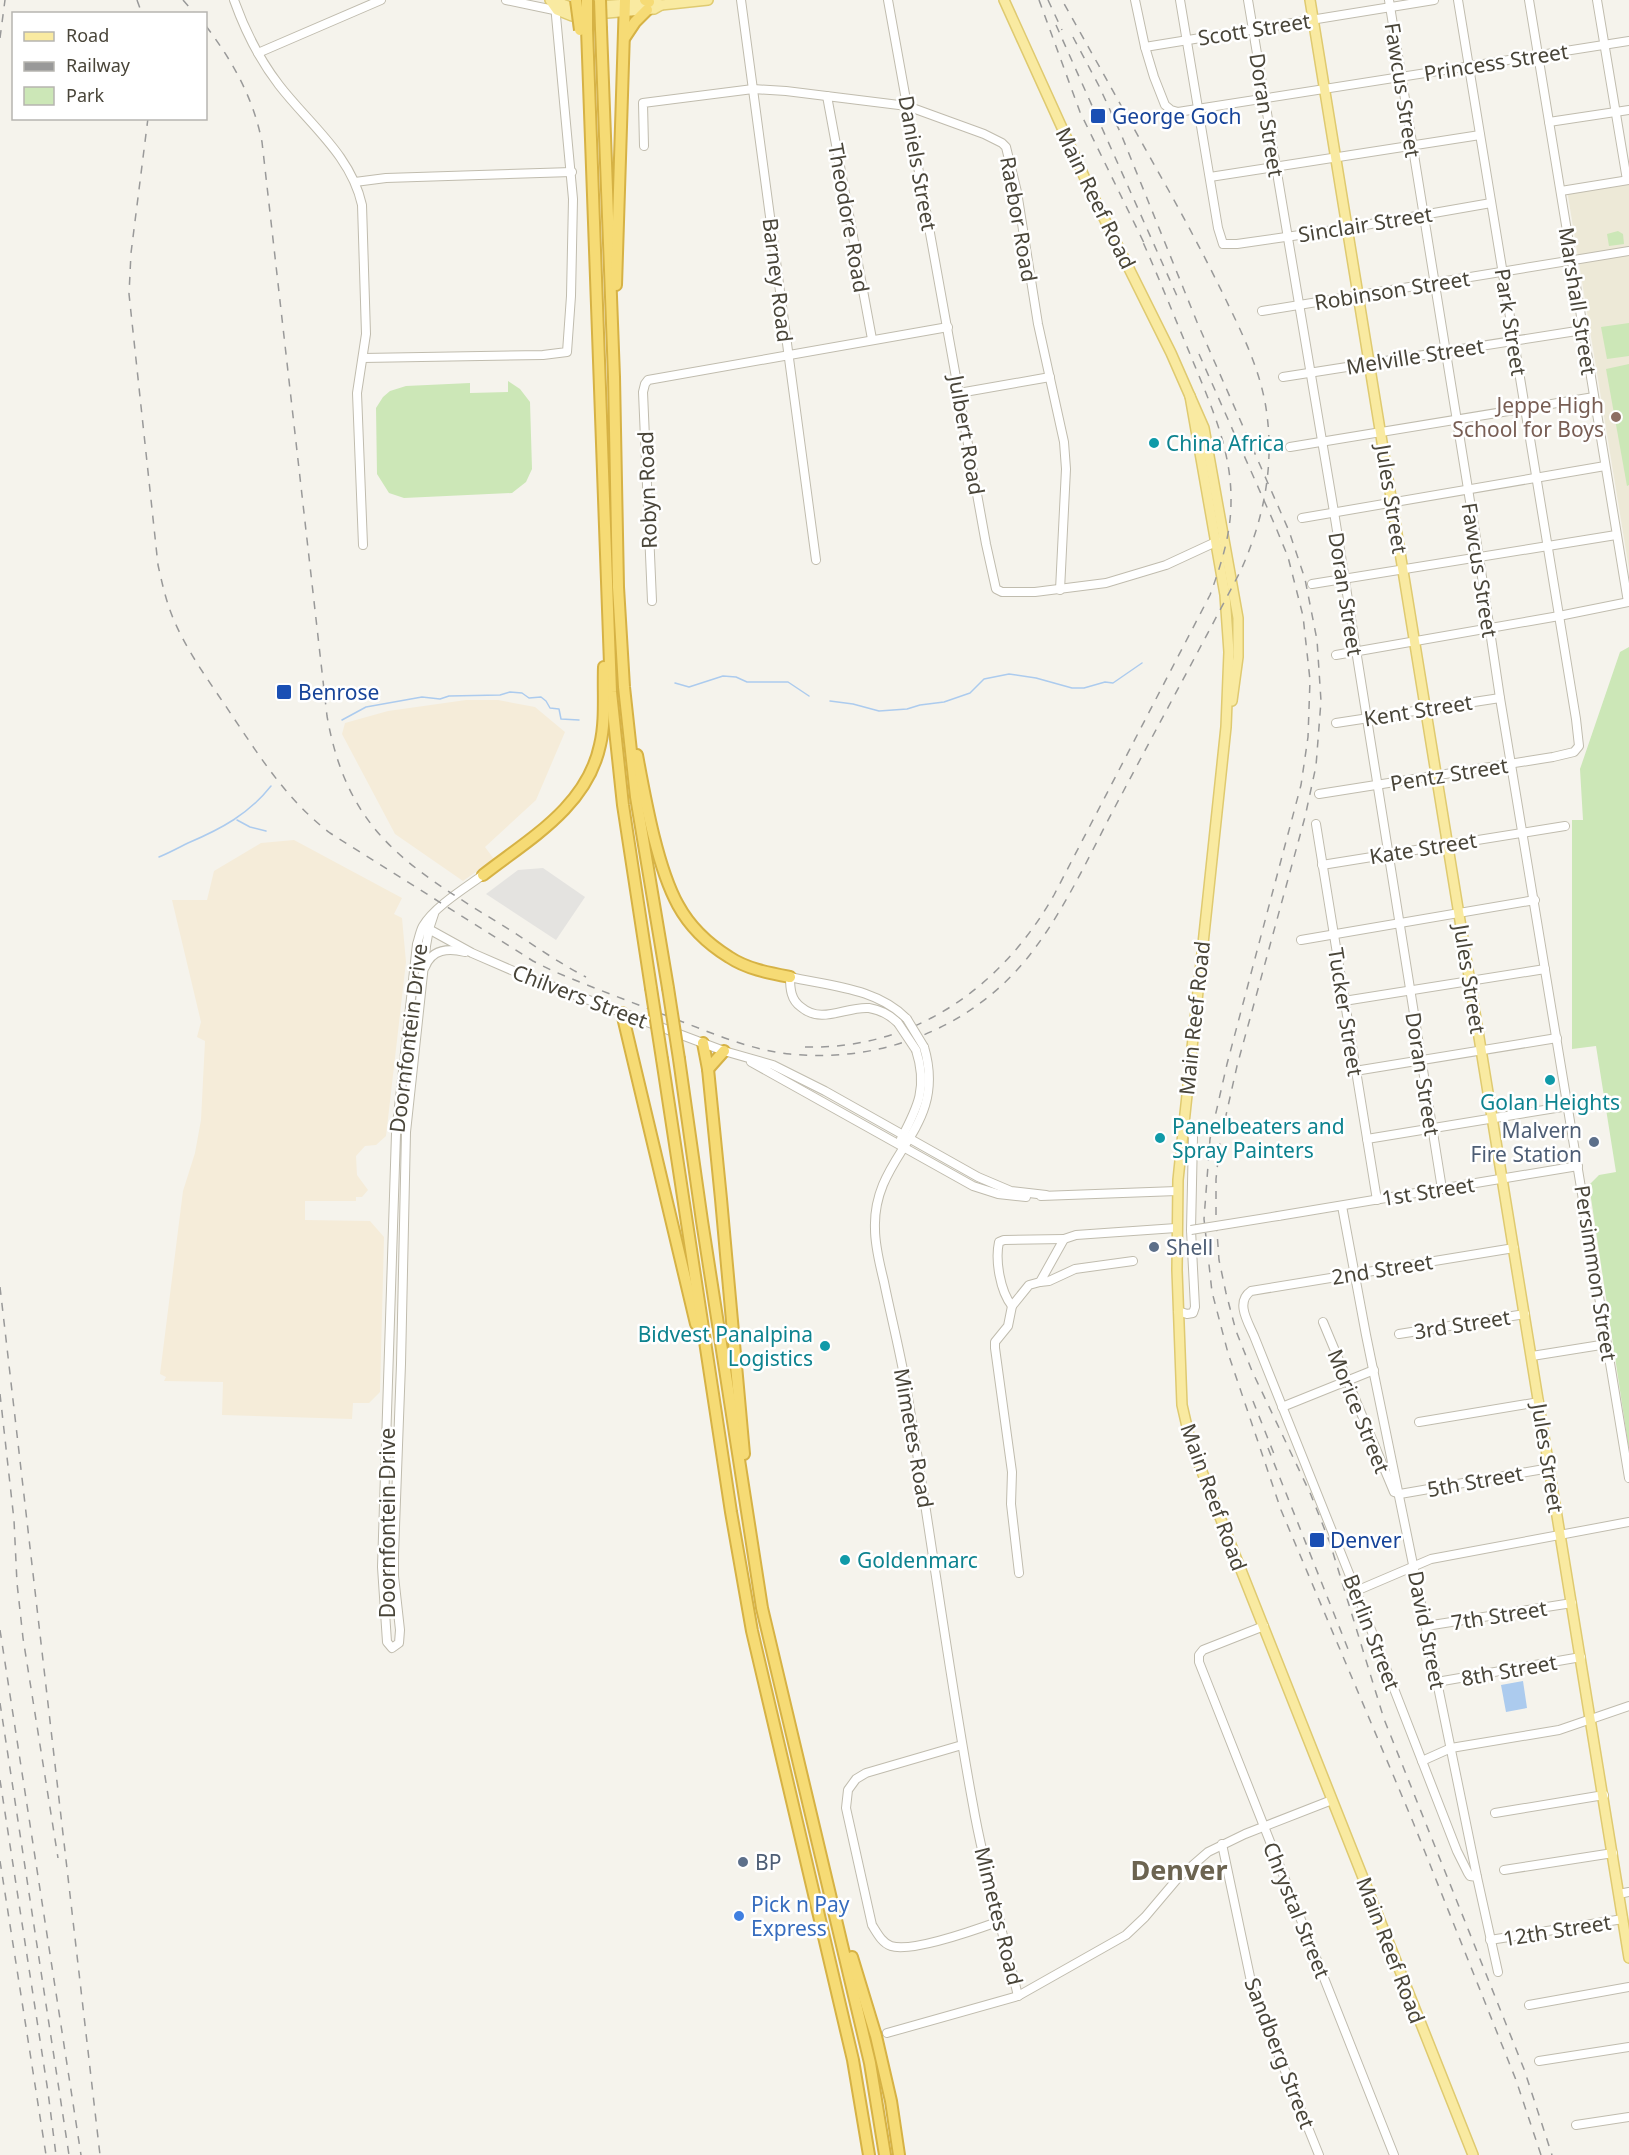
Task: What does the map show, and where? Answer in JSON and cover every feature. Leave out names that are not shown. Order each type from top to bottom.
[{"type":"highway","points":[[576,0],[584,30],[589,91],[611,692],[616,747],[737,1555],[752,1631],[854,2060],[869,2155]]},
{"type":"highway","points":[[584,30],[587,0]]},
{"type":"highway","points":[[600,0],[614,377],[618,587],[629,745],[679,1059],[752,1548],[773,1660],[870,2063],[885,2155]]},
{"type":"highway","points":[[624,38],[647,4]]},
{"type":"highway","points":[[614,377],[625,5]]},
{"type":"highway","points":[[618,587],[633,734],[657,843],[667,880],[677,904],[698,933],[730,958],[748,966],[790,977]]},
{"type":"highway","points":[[483,875],[559,817],[575,798],[592,771],[601,745],[603,727],[607,593]]},
{"type":"highway","points":[[622,1013],[711,1386]]},
{"type":"highway","points":[[703,1043],[708,1069],[752,1548]]},
{"type":"highway","points":[[708,1069],[724,1051]]},
{"type":"highway","points":[[818,1844],[876,2036],[891,2102],[898,2155]]},
{"type":"main road","points":[[555,3],[573,8],[661,5],[708,0]]},
{"type":"main road","name":"Main Reef Road","points":[[1004,0],[1092,194],[1190,396],[1226,575],[1229,638],[1226,727],[1177,1191],[1178,1311],[1182,1405],[1186,1429],[1473,2155]]},
{"type":"main road","name":"Jules Street","points":[[1310,0],[1629,1958]]},
{"type":"street","points":[[234,0],[247,33],[280,87],[348,166],[356,182],[362,205],[366,334],[357,393],[363,545]]},
{"type":"street","points":[[258,53],[381,0]]},
{"type":"street","points":[[363,358],[543,355],[567,352],[572,243],[572,172],[555,3],[506,0]]},
{"type":"street","name":"Barney Road","points":[[741,0],[816,560]]},
{"type":"street","name":"Daniels Street","points":[[888,0],[948,327]]},
{"type":"street","points":[[1135,0],[1145,47]]},
{"type":"street","points":[[1180,0],[1210,177],[1480,135]]},
{"type":"street","name":"Doran Street","points":[[1248,0],[1334,512],[1442,1189]]},
{"type":"street","name":"Scott Street","points":[[1145,47],[1313,20],[1389,4],[1434,0]]},
{"type":"street","name":"Park Street","points":[[1458,0],[1576,719],[1579,743],[1577,750]]},
{"type":"street","name":"Marshall Street","points":[[1529,0],[1628,602]]},
{"type":"street","points":[[1561,191],[1628,180],[1597,0]]},
{"type":"street","name":"Fawcus Street","points":[[1389,4],[1500,698],[1574,1140]]},
{"type":"street","name":"Princess Street","points":[[1145,47],[1165,105],[1174,111],[1199,110],[1629,40]]},
{"type":"street","name":"Raebor Road","points":[[644,146],[643,103],[753,89],[907,106],[1002,142],[1006,147],[1017,192],[1038,324],[1064,442],[1060,590]]},
{"type":"street","name":"Theodore Road","points":[[827,96],[872,339]]},
{"type":"street","points":[[1549,122],[1629,110]]},
{"type":"street","points":[[356,182],[387,178],[572,172]]},
{"type":"street","name":"Sinclair Street","points":[[1210,177],[1222,242],[1225,245],[1348,228],[1491,203]]},
{"type":"street","name":"Robinson Street","points":[[1262,311],[1629,251]]},
{"type":"street","points":[[788,355],[948,327]]},
{"type":"street","name":"Julbert Road","points":[[948,327],[994,584],[999,591],[1060,590]]},
{"type":"street","name":"Melville Street","points":[[1283,377],[1583,330]]},
{"type":"street","name":"Robyn Road","points":[[652,601],[645,384],[648,380],[788,355]]},
{"type":"street","points":[[960,393],[1050,377]]},
{"type":"street","points":[[1290,447],[1593,397]]},
{"type":"street","points":[[1302,518],[1605,466]]},
{"type":"street","points":[[1312,584],[1616,535]]},
{"type":"street","points":[[1060,590],[1106,583],[1166,565],[1220,540]]},
{"type":"street","points":[[1336,655],[1628,602]]},
{"type":"street","name":"Kent Street","points":[[1336,723],[1500,698]]},
{"type":"street","name":"Pentz Street","points":[[1319,794],[1377,786],[1577,750]]},
{"type":"street","name":"Tucker Street","points":[[1316,824],[1377,1200]]},
{"type":"street","name":"Kate Street","points":[[1322,864],[1565,826]]},
{"type":"street","points":[[426,927],[434,914],[483,875]]},
{"type":"street","points":[[1301,940],[1534,900]]},
{"type":"street","name":"Chilvers Street","points":[[426,927],[472,953],[525,976],[724,1051],[773,1065],[1000,1187],[1018,1192],[1046,1195]]},
{"type":"street","name":"Doornfontein Drive","points":[[426,927],[424,970],[405,1132],[394,1576],[400,1630],[399,1643],[392,1648],[387,1642],[382,1567],[396,1134],[417,944],[426,927]]},
{"type":"street","points":[[424,970],[427,962],[439,951],[452,949],[472,953]]},
{"type":"street","points":[[1344,1001],[1545,969]]},
{"type":"street","points":[[790,977],[793,998],[802,1009],[809,1013],[824,1015],[867,1008],[885,1013],[898,1023],[916,1050],[921,1070],[921,1090],[906,1137]]},
{"type":"street","name":"Mimetes Road","points":[[790,977],[874,996],[890,1005],[907,1019],[924,1047],[929,1066],[929,1095],[923,1114],[906,1137],[879,1196],[875,1221],[876,1247],[908,1397],[976,1824],[1018,1996]]},
{"type":"street","points":[[1355,1071],[1557,1038]]},
{"type":"street","name":"Chilvers Street","points":[[741,1057],[974,1186],[991,1192],[1016,1197],[1177,1191]]},
{"type":"street","points":[[1367,1139],[1568,1106]]},
{"type":"street","points":[[1178,1311],[1190,1314],[1193,1313],[1195,1307],[1191,1230],[1193,1137],[1190,1131],[1182,1129]]},
{"type":"street","name":"Persimmon Street","points":[[1574,1140],[1629,1478]]},
{"type":"street","name":"1st Street","points":[[1191,1230],[1578,1166]]},
{"type":"street","name":"David Street","points":[[1342,1206],[1477,1877]]},
{"type":"street","points":[[1012,1305],[1005,1295],[1002,1283],[999,1242],[1064,1239],[1076,1235],[1176,1228]]},
{"type":"street","points":[[1040,1282],[1064,1239]]},
{"type":"street","name":"2nd Street","points":[[1251,1291],[1514,1248]]},
{"type":"street","points":[[1019,1573],[1011,1509],[1012,1472],[995,1346],[997,1339],[1008,1326],[1012,1305],[1029,1285],[1049,1281],[1075,1269],[1133,1261]]},
{"type":"street","name":"Berlin Street","points":[[1251,1291],[1245,1296],[1243,1307],[1466,1869],[1470,1876],[1477,1877],[1498,1972]]},
{"type":"street","name":"3rd Street","points":[[1399,1334],[1525,1314]]},
{"type":"street","name":"Morice Street","points":[[1323,1322],[1391,1490],[1400,1494]]},
{"type":"street","points":[[1532,1356],[1607,1344]]},
{"type":"street","points":[[1282,1407],[1374,1370]]},
{"type":"street","points":[[1419,1422],[1539,1402]]},
{"type":"street","points":[[1382,1468],[1393,1464]]},
{"type":"street","name":"5th Street","points":[[1400,1494],[1550,1468]]},
{"type":"street","points":[[1356,1591],[1431,1559],[1629,1522]]},
{"type":"street","name":"7th Street","points":[[1426,1626],[1572,1603]]},
{"type":"street","name":"Chrystal Street","points":[[1264,1626],[1203,1650],[1199,1655],[1200,1665],[1394,2155]]},
{"type":"street","name":"8th Street","points":[[1437,1682],[1581,1658]]},
{"type":"street","points":[[1422,1761],[1451,1748],[1559,1730],[1629,1706]]},
{"type":"street","points":[[962,1745],[879,1769],[856,1779],[848,1790],[846,1798],[848,1818],[872,1925],[878,1935],[889,1945],[907,1947],[976,1930],[1000,1921]]},
{"type":"street","points":[[1495,1813],[1604,1795]]},
{"type":"street","points":[[887,2033],[1018,1996],[1126,1935],[1145,1917],[1178,1878],[1201,1857],[1222,1844],[1332,1800]]},
{"type":"street","name":"Sandberg Street","points":[[1222,1844],[1253,1991],[1319,2155]]},
{"type":"street","points":[[1504,1870],[1613,1853]]},
{"type":"street","points":[[1619,1893],[1629,1892]]},
{"type":"street","name":"12th Street","points":[[1490,1940],[1623,1919]]},
{"type":"street","points":[[1529,2005],[1629,1988]]},
{"type":"street","points":[[1539,2061],[1629,2047]]},
{"type":"street","points":[[1576,2125],[1629,2117]]},
{"type":"shaded area","name":"Jeppe High School for Boys","points":[[1629,180],[1629,569],[1567,190]]},
{"type":"shaded area","points":[[466,700],[498,700],[535,707],[565,732],[536,800],[485,847],[494,859],[463,881],[395,834],[342,734],[345,723],[388,711]]},
{"type":"shaded area","points":[[294,840],[402,898],[394,914],[402,918],[406,962],[386,1136],[376,1145],[365,1146],[356,1156],[357,1175],[368,1190],[362,1197],[356,1197],[356,1201],[305,1201],[305,1220],[370,1221],[384,1237],[380,1392],[369,1403],[353,1403],[352,1419],[222,1415],[223,1382],[164,1381],[166,1377],[160,1374],[183,1191],[195,1153],[201,1120],[205,1041],[197,1037],[201,1022],[172,900],[207,900],[214,871],[261,843]]},
{"type":"shaded area","points":[[543,868],[585,897],[556,940],[486,894],[518,870]]},
{"type":"green space","points":[[1618,231],[1623,234],[1624,244],[1609,246],[1607,234]]},
{"type":"green space","points":[[1629,323],[1629,356],[1607,359],[1601,327]]},
{"type":"green space","points":[[1629,364],[1629,485],[1627,486],[1606,369]]},
{"type":"green space","points":[[508,381],[520,389],[530,402],[532,469],[526,482],[512,493],[404,498],[389,493],[377,474],[376,408],[383,397],[390,391],[406,386],[470,383],[470,393],[508,392]]},
{"type":"green space","points":[[1629,647],[1629,1450],[1589,1185],[1599,1175],[1616,1172],[1596,1046],[1572,1049],[1572,820],[1583,820],[1580,769],[1620,652]]},
{"type":"water","points":[[1523,1681],[1527,1708],[1506,1712],[1501,1685]]},
{"type":"waterway","points":[[830,701],[879,711],[907,709],[944,702],[970,693],[984,679],[1009,674],[1036,678],[1072,688],[1084,688],[1105,682],[1113,683],[1142,663]]},
{"type":"waterway","points":[[675,683],[689,687],[723,676],[736,677],[747,682],[788,682],[809,696]]},
{"type":"waterway","points":[[342,720],[366,707],[422,697],[440,699],[449,696],[500,695],[510,692],[522,693],[529,698],[541,697],[550,708],[559,709],[561,719],[579,720]]},
{"type":"waterway","points":[[159,857],[234,820],[253,805],[271,786]]},
{"type":"waterway","points":[[237,820],[250,827],[266,831]]},
{"type":"railway","points":[[0,38],[5,0]]},
{"type":"railway","points":[[137,0],[141,12]]},
{"type":"railway","points":[[183,0],[193,12]]},
{"type":"railway","points":[[1039,0],[1080,112],[1146,247]]},
{"type":"railway","points":[[1048,0],[1062,30]]},
{"type":"railway","points":[[148,120],[131,253],[129,294],[158,565],[171,612],[186,644],[254,749],[288,794],[330,833],[533,961],[553,971],[717,1035],[760,1049],[790,1054],[825,1055],[860,1052],[894,1045],[927,1034],[958,1018],[1012,975],[1035,948],[1071,891],[1241,570],[1255,533],[1265,494],[1269,455],[1267,415],[1257,370],[1246,342],[1184,218],[1062,0]]},
{"type":"railway","points":[[1056,25],[1177,296]]},
{"type":"railway","points":[[207,27],[241,81],[253,110],[262,142],[327,716],[336,755],[349,788],[365,816],[408,862],[434,882],[586,977]]},
{"type":"railway","points":[[1073,37],[1121,134],[1197,322],[1289,531],[1305,579],[1317,640],[1321,701],[1316,766],[1305,817],[1237,1066],[1220,1142],[1216,1179],[1216,1218],[1219,1260],[1226,1293],[1236,1331],[1252,1371],[1311,1495],[1330,1543],[1384,1719],[1524,2069],[1552,2155]]},
{"type":"railway","points":[[805,1047],[845,1045],[883,1037],[918,1024],[951,1007],[981,984],[1008,958],[1033,928],[1054,895],[1210,595],[1229,526],[1231,502],[1228,463],[1212,408],[1142,240]]},
{"type":"railway","points":[[1199,354],[1288,557],[1303,616],[1310,680],[1308,737],[1301,785],[1227,1064],[1210,1139],[1204,1219],[1212,1292],[1228,1353],[1281,1510],[1413,1822],[1516,2080],[1541,2155]]},
{"type":"railway","points":[[0,1287],[100,2155]]},
{"type":"railway","points":[[0,1394],[14,1520],[23,1638],[58,1858]]},
{"type":"railway","points":[[1253,1401],[1274,1454]]},
{"type":"railway","points":[[1268,1448],[1348,1649]]},
{"type":"railway","points":[[0,1630],[81,2155]]},
{"type":"railway","points":[[0,1703],[69,2155]]},
{"type":"railway","points":[[0,1780],[56,2155]]},
{"type":"railway","points":[[0,1861],[46,2155]]},
{"type":"place","name":"George Goch","points":[[1098,116]]},
{"type":"place","name":"Jeppe High School for Boys","points":[[1616,417]]},
{"type":"place","name":"China Africa","points":[[1154,443]]},
{"type":"place","name":"Benrose","points":[[284,692]]},
{"type":"place","name":"Golan Heights","points":[[1550,1080]]},
{"type":"place","name":"Panelbeaters and Spray Painters","points":[[1160,1138]]},
{"type":"place","name":"Malvern Fire Station","points":[[1594,1142]]},
{"type":"place","name":"Shell","points":[[1154,1247]]},
{"type":"place","name":"Bidvest Panalpina Logistics","points":[[825,1346]]},
{"type":"place","name":"Denver","points":[[1317,1540]]},
{"type":"place","name":"Goldenmarc","points":[[845,1560]]},
{"type":"place","name":"BP","points":[[743,1862]]},
{"type":"place","name":"Pick n Pay Express","points":[[739,1916]]},
{"type":"district","name":"Denver","points":[[1179,1869]]}]
